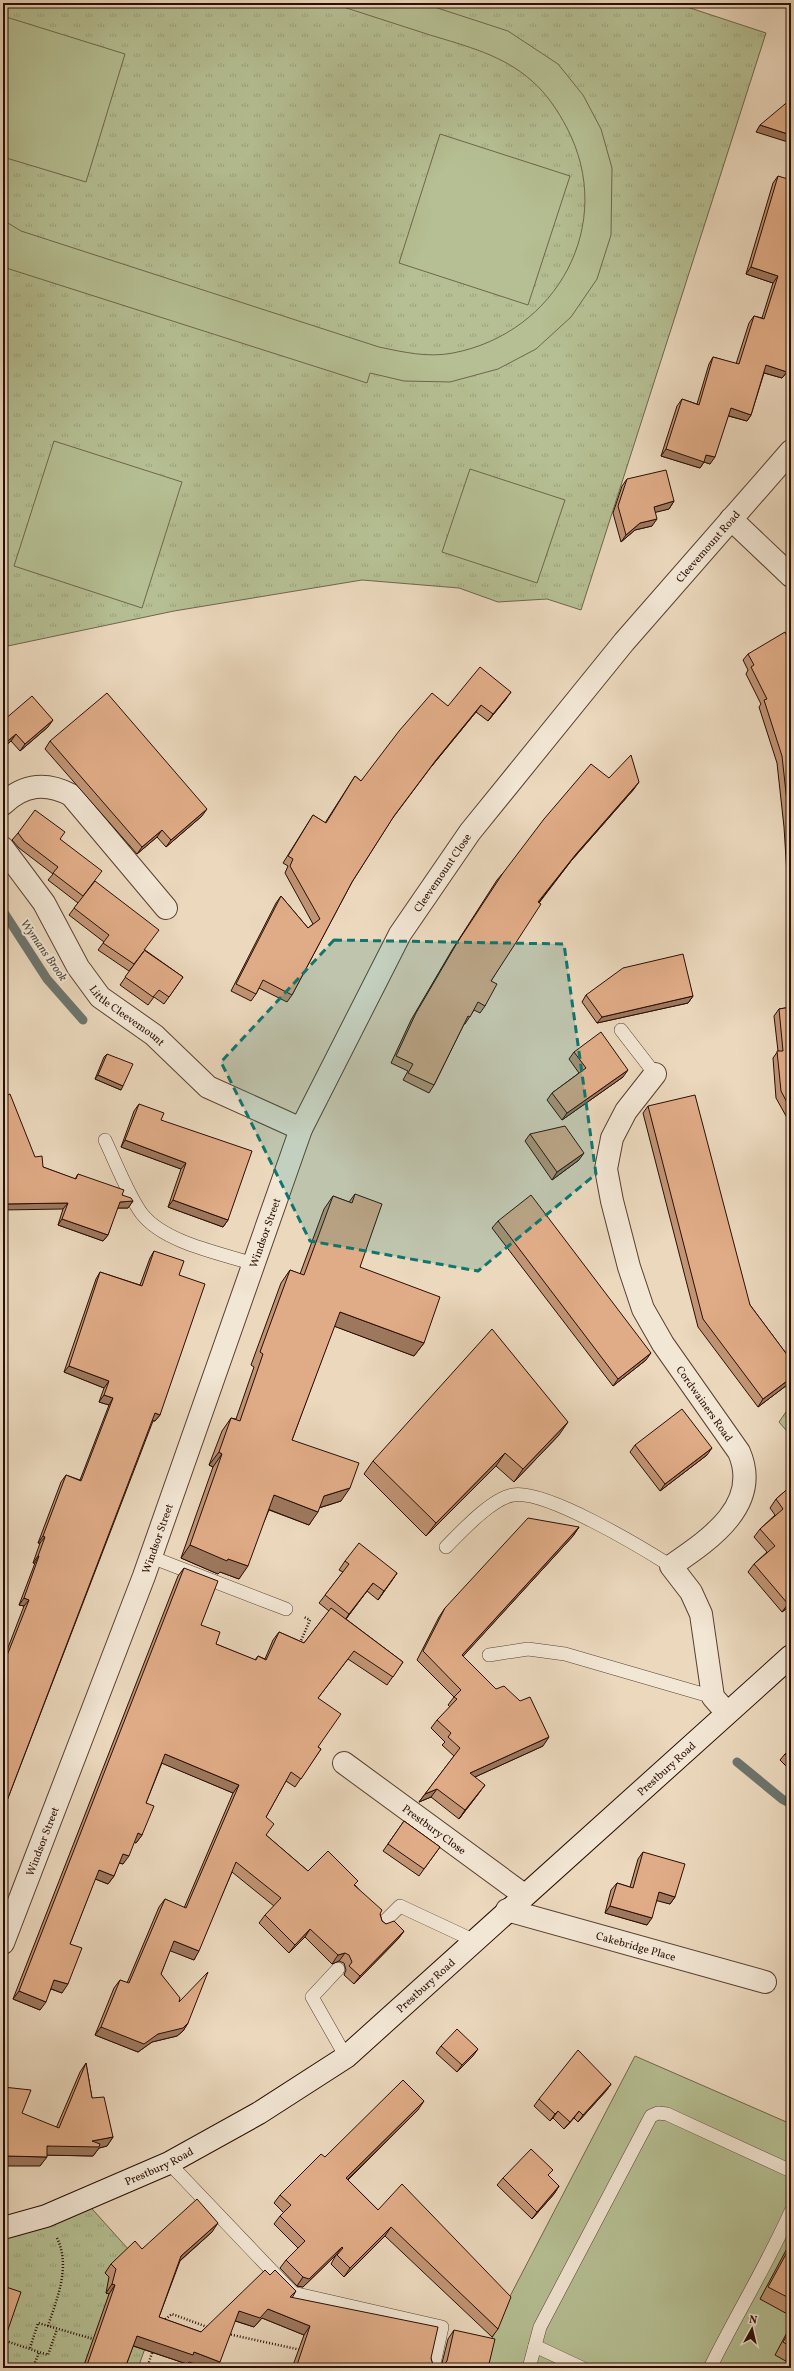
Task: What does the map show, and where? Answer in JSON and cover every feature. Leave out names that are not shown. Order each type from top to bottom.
[{"type":"street","name":"Cleevemount Road","points":[[624,642],[791,451]]},
{"type":"street","points":[[731,519],[791,576]]},
{"type":"street","name":"Cleevemount Close","points":[[301,1129],[400,934],[470,832],[624,642]]},
{"type":"street","points":[[3,804],[18,792],[36,786],[55,788],[71,795],[166,908]]},
{"type":"street","name":"Little Cleevemount","points":[[3,848],[44,902],[78,967],[100,997],[154,1035],[208,1087],[301,1129]]},
{"type":"street","name":"Cordwainers Road","points":[[655,1074],[626,1111],[612,1138],[606,1169],[612,1201],[629,1267],[643,1309],[663,1344],[738,1452],[745,1472],[742,1494],[726,1522],[712,1538],[671,1566]]},
{"type":"street","name":"Windsor Street","points":[[3,1943],[151,1557],[301,1129]]},
{"type":"street","points":[[671,1566],[691,1592],[701,1614],[720,1705]]},
{"type":"street","name":"Prestbury Road","points":[[3,2228],[46,2216],[169,2163],[259,2113],[346,2057],[524,1895],[720,1705],[791,1656]]},
{"type":"street","name":"Prestbury Close","points":[[344,1763],[524,1895]]},
{"type":"street","name":"Cakebridge Place","points":[[507,1910],[765,1982]]},
{"type":"lane","points":[[621,1030],[655,1074]]},
{"type":"lane","points":[[105,1140],[142,1213],[156,1228],[177,1239],[254,1264]]},
{"type":"lane","points":[[446,1547],[469,1524],[490,1507],[511,1495],[528,1494],[602,1526],[671,1566]]},
{"type":"lane","points":[[151,1557],[286,1609]]},
{"type":"lane","points":[[490,1655],[528,1649],[565,1654],[720,1705]]},
{"type":"lane","points":[[382,1924],[400,1906],[475,1941]]},
{"type":"lane","points":[[338,1969],[312,1997],[346,2057]]},
{"type":"lane","points":[[529,2368],[540,2327],[651,2116],[658,2113],[667,2114],[791,2171]]},
{"type":"lane","points":[[169,2163],[293,2293],[442,2327],[433,2368]]},
{"type":"lane","points":[[710,2368],[774,2249],[791,2211]]},
{"type":"lane","points":[[534,2346],[582,2368]]},
{"type":"path","points":[[286,1609],[310,1620],[297,1648]]},
{"type":"path","points":[[46,2216],[63,2251],[62,2282],[48,2326]]},
{"type":"path","points":[[161,2328],[163,2321],[172,2314],[212,2328]]},
{"type":"path","points":[[30,2348],[38,2323],[93,2339]]},
{"type":"path","points":[[3,2340],[48,2355],[57,2329]]},
{"type":"path","points":[[226,2333],[302,2350]]},
{"type":"path","points":[[146,2368],[154,2348]]},
{"type":"path","points":[[33,2368],[38,2352]]},
{"type":"highlighted area","points":[[334,940],[564,944],[596,1174],[478,1271],[310,1241],[221,1062]]},
{"type":"green space","points":[[3,3],[675,3],[766,33],[581,610],[547,599],[498,602],[459,588],[362,580],[174,611],[3,647]]},
{"type":"green space","points":[[331,3],[422,3],[508,31],[558,64],[583,95],[601,129],[612,168],[611,235],[597,279],[571,317],[536,349],[498,369],[450,382],[404,381],[370,373],[367,383],[3,267],[3,220],[21,231],[379,347],[397,351],[425,355],[453,353],[490,342],[522,323],[548,298],[568,269],[580,236],[585,201],[581,164],[567,128],[560,115],[552,103],[532,81],[509,64],[484,52]]},
{"type":"green space","points":[[3,16],[125,54],[86,182],[3,157]]},
{"type":"green space","points":[[440,134],[570,176],[528,305],[399,263]]},
{"type":"green space","points":[[54,441],[182,482],[142,608],[14,566]]},
{"type":"green space","points":[[470,469],[565,500],[537,583],[442,552]]},
{"type":"green space","points":[[788,1409],[791,1412],[791,1436],[779,1422]]},
{"type":"green space","points":[[635,2056],[791,2124],[791,2368],[484,2368],[491,2341],[507,2302]]},
{"type":"green space","points":[[85,2201],[129,2250],[105,2273],[110,2278],[163,2298],[138,2368],[3,2368],[3,2228]]},
{"type":"building","points":[[791,99],[791,135],[760,125]]},
{"type":"building","points":[[778,176],[791,180],[791,358],[787,372],[766,365],[751,415],[731,408],[715,457],[706,455],[704,462],[666,449],[682,399],[699,405],[713,357],[739,364],[754,316],[764,319],[778,276],[751,267]]},
{"type":"building","points":[[666,470],[674,501],[654,507],[657,519],[640,523],[626,535],[618,506],[627,479]]},
{"type":"building","points":[[785,632],[791,645],[791,853],[782,756],[764,700],[767,699],[751,667],[754,665],[748,654]]},
{"type":"building","points":[[480,667],[511,692],[493,714],[481,705],[436,760],[394,816],[352,882],[292,995],[263,980],[256,994],[236,984],[281,896],[308,928],[320,919],[290,866],[293,859],[288,856],[313,815],[326,823],[355,776],[361,781],[399,731],[432,693],[448,706]]},
{"type":"building","points":[[107,693],[207,809],[171,840],[162,830],[142,847],[50,741]]},
{"type":"building","points":[[32,696],[53,720],[25,744],[16,734],[3,745],[3,719],[4,720]]},
{"type":"building","points":[[631,755],[639,782],[576,854],[538,902],[541,904],[491,981],[497,984],[485,1006],[478,1002],[470,1017],[468,1016],[434,1085],[408,1073],[413,1064],[396,1056],[416,1013],[457,943],[503,873],[544,819],[591,764],[609,778]]},
{"type":"building","points":[[35,810],[65,832],[60,839],[102,871],[83,896],[53,873],[58,867],[24,841],[18,833]]},
{"type":"building","points":[[95,881],[159,930],[144,950],[183,977],[169,997],[159,990],[153,997],[125,977],[144,951],[134,964],[103,943],[109,935],[74,908]]},
{"type":"building","points":[[683,954],[693,996],[602,1017],[586,995],[623,968]]},
{"type":"building","points":[[791,1007],[791,1110],[781,1091],[777,1051],[783,1051],[779,1009]]},
{"type":"building","points":[[601,1032],[628,1070],[567,1113],[552,1093],[586,1068],[574,1052]]},
{"type":"building","points":[[107,1054],[133,1064],[123,1086],[98,1075]]},
{"type":"building","points":[[10,1094],[35,1157],[42,1156],[43,1167],[76,1179],[78,1174],[124,1190],[122,1195],[131,1198],[133,1201],[120,1202],[108,1235],[62,1219],[68,1203],[3,1204],[3,1097]]},
{"type":"building","points":[[695,1095],[750,1305],[791,1360],[791,1378],[763,1399],[703,1319],[648,1106]]},
{"type":"building","points":[[139,1104],[164,1113],[161,1120],[252,1151],[228,1220],[173,1200],[186,1163],[125,1140]]},
{"type":"building","points":[[565,1126],[584,1153],[557,1172],[530,1134]]},
{"type":"building","points":[[355,1194],[382,1204],[360,1267],[440,1297],[424,1343],[340,1312],[292,1440],[359,1463],[350,1488],[324,1496],[318,1512],[274,1495],[248,1566],[228,1559],[227,1561],[190,1545],[222,1454],[219,1452],[231,1418],[240,1421],[263,1354],[260,1352],[290,1270],[304,1275],[333,1196],[352,1203]]},
{"type":"building","points":[[531,1195],[651,1353],[618,1379],[498,1221]]},
{"type":"building","points":[[154,1251],[184,1261],[179,1275],[205,1284],[160,1415],[155,1413],[3,1811],[3,1657],[6,1658],[29,1600],[24,1598],[45,1537],[43,1536],[66,1475],[81,1481],[113,1398],[104,1395],[109,1381],[69,1366],[100,1272],[142,1286]]},
{"type":"building","points":[[492,1329],[568,1422],[523,1469],[505,1453],[436,1523],[373,1461]]},
{"type":"building","points":[[682,1409],[712,1448],[665,1484],[635,1445]]},
{"type":"building","points":[[791,1486],[791,1601],[788,1604],[754,1564],[775,1546],[760,1529],[783,1509],[776,1499]]},
{"type":"building","points":[[528,1518],[579,1527],[462,1655],[496,1689],[504,1686],[520,1701],[530,1697],[549,1737],[470,1773],[485,1785],[465,1810],[437,1789],[425,1794],[460,1748],[448,1737],[451,1733],[437,1720],[457,1699],[454,1697],[461,1690],[423,1651],[445,1608]]},
{"type":"building","points":[[359,1543],[397,1573],[384,1591],[373,1583],[349,1614],[325,1595],[349,1564],[345,1561]]},
{"type":"building","points":[[184,1568],[218,1581],[201,1625],[220,1632],[216,1644],[256,1660],[258,1656],[266,1660],[279,1632],[304,1643],[331,1608],[403,1662],[393,1677],[354,1651],[318,1698],[341,1714],[318,1747],[321,1749],[301,1779],[291,1772],[266,1817],[274,1824],[266,1835],[308,1871],[328,1851],[358,1881],[354,1885],[382,1910],[380,1914],[382,1921],[386,1924],[394,1921],[404,1931],[360,1976],[349,1966],[352,1962],[349,1955],[345,1953],[338,1955],[310,1929],[295,1945],[265,1915],[281,1898],[236,1862],[199,1951],[174,1941],[161,1974],[180,1998],[179,2002],[208,1972],[188,2023],[183,2028],[158,2034],[144,2044],[101,2027],[120,1980],[129,1983],[165,1899],[186,1908],[239,1785],[165,1754],[146,1803],[154,1806],[142,1835],[138,1833],[129,1856],[123,1854],[114,1876],[99,1870],[70,1944],[82,1948],[68,1984],[54,1980],[46,2002],[19,1991]]},
{"type":"building","points":[[791,1749],[791,1761],[785,1754]]},
{"type":"building","points":[[404,1821],[440,1847],[424,1869],[388,1844]]},
{"type":"building","points":[[3,1822],[6,1823],[3,1829]]},
{"type":"building","points":[[643,1852],[685,1864],[675,1897],[659,1892],[652,1918],[610,1906],[617,1883],[633,1888]]},
{"type":"building","points":[[457,2029],[478,2049],[462,2065],[441,2046]]},
{"type":"building","points":[[578,2050],[611,2084],[583,2115],[579,2111],[570,2122],[558,2111],[555,2114],[539,2099]]},
{"type":"building","points":[[86,2063],[92,2098],[104,2097],[113,2137],[92,2141],[100,2144],[99,2147],[47,2146],[47,2157],[6,2156],[3,2163],[3,2087],[31,2090],[22,2113],[59,2128]]},
{"type":"building","points":[[403,2080],[424,2101],[346,2178],[378,2210],[402,2184],[511,2297],[498,2329],[391,2227],[350,2268],[337,2255],[343,2248],[342,2247],[309,2279],[303,2277],[286,2260],[305,2241],[280,2216],[291,2205],[280,2195],[321,2154],[325,2157]]},
{"type":"building","points":[[531,2149],[553,2170],[548,2175],[559,2186],[537,2212],[503,2178]]},
{"type":"building","points":[[197,2199],[218,2223],[181,2256],[159,2317],[201,2332],[265,2270],[270,2275],[275,2270],[296,2291],[290,2297],[438,2327],[431,2358],[432,2362],[437,2367],[442,2367],[447,2361],[454,2330],[495,2339],[488,2368],[296,2368],[310,2326],[268,2309],[260,2318],[239,2311],[220,2362],[194,2352],[193,2355],[137,2336],[125,2368],[86,2368],[115,2285],[112,2284],[116,2269],[111,2264],[135,2241],[142,2249]]},
{"type":"building","points":[[791,2245],[791,2299],[768,2287]]},
{"type":"building","points":[[3,2286],[21,2292],[3,2344]]},
{"type":"building","points":[[791,2329],[791,2347],[783,2342]]},
{"type":"waterway","name":"Wymans Brook","points":[[3,911],[47,979],[83,1020]]},
{"type":"waterway","name":"Wymans Brook","points":[[737,1762],[782,1799],[791,1804]]}]
